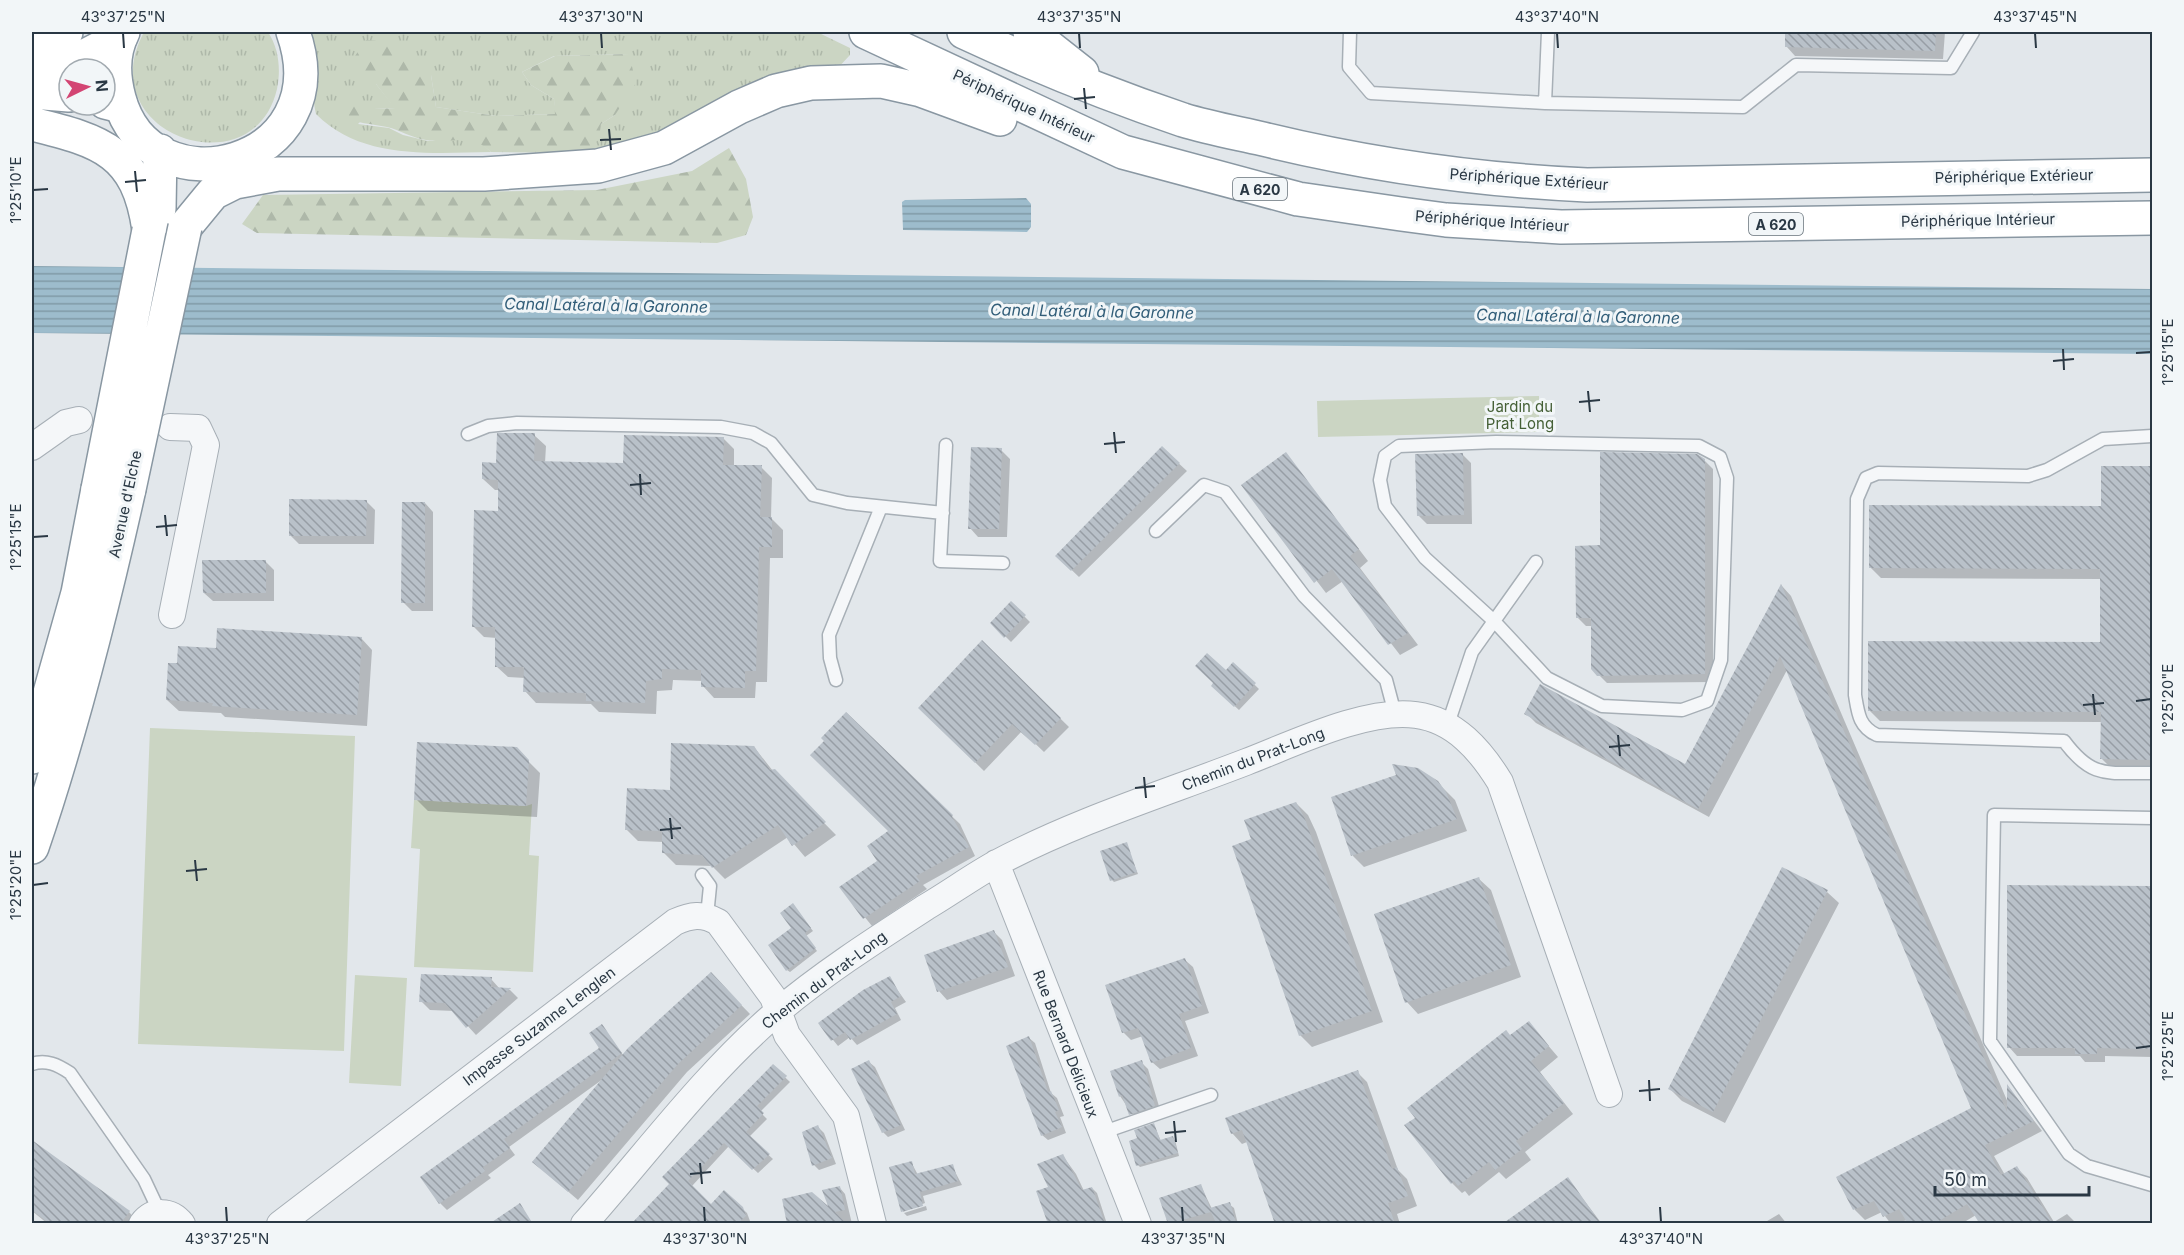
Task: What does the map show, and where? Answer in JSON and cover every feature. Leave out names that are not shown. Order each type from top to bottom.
[{"type":"highway","points":[[32,45],[66,32]]},
{"type":"highway","points":[[117,108],[144,139],[160,151],[186,162],[215,165],[241,159],[256,150],[283,127],[296,104],[301,78],[300,51],[293,32]]},
{"type":"highway","name":"Périphérique Intérieur","points":[[866,32],[1122,152],[1298,199],[1446,220],[1584,226],[2152,218]]},
{"type":"highway","name":"Périphérique Extérieur","points":[[964,32],[1029,62],[1185,120],[1314,152],[1413,170],[1587,186],[2013,175],[2152,175]]},
{"type":"highway","points":[[1030,32],[1102,89]]},
{"type":"highway","points":[[32,68],[68,65],[121,35]]},
{"type":"highway","points":[[115,57],[121,35]]},
{"type":"highway","points":[[185,227],[213,193],[235,182],[279,174],[484,174],[598,166],[664,148],[739,107],[776,91],[812,83],[881,81],[911,87],[962,103],[1038,135],[1122,152]]},
{"type":"highway","points":[[32,92],[57,94]]},
{"type":"highway","points":[[32,124],[91,140],[133,173],[141,189],[149,230]]},
{"type":"highway","name":"Avenue d'Elche","points":[[32,847],[80,693],[114,489],[149,230],[159,209],[160,151]]},
{"type":"highway","name":"Avenue d'Elche","points":[[32,757],[78,593],[114,489],[185,227],[185,209],[194,188],[215,165]]},
{"type":"street","points":[[32,447],[66,423],[79,420]]},
{"type":"street","points":[[170,427],[198,428],[207,445],[172,615]]},
{"type":"street","name":"Chemin du Prat-Long","points":[[590,1221],[696,1094],[744,1042],[777,1012],[880,937],[996,863],[1136,803],[1337,726],[1395,714],[1431,718],[1470,740],[1486,758],[1500,782],[1609,1094]]},
{"type":"street","name":"Rue Bernard Délicieux","points":[[996,863],[1138,1224]]},
{"type":"street","name":"Impasse Suzanne Lenglen","points":[[280,1224],[675,922],[690,915],[707,916]]},
{"type":"street","points":[[707,916],[718,922],[773,997],[788,1035],[846,1116],[873,1224]]},
{"type":"lane","points":[[1350,32],[1349,67],[1371,93],[1545,103],[1743,107],[1796,66],[1951,68],[1973,32]]},
{"type":"lane","points":[[1545,103],[1548,32]]},
{"type":"lane","points":[[468,434],[488,426],[517,423],[721,427],[753,432],[771,443],[813,495],[847,503],[943,513]]},
{"type":"lane","points":[[2152,436],[2103,439],[2047,470],[2028,476],[1878,472],[1866,478],[1857,499],[1855,695],[1859,719],[1866,730],[1877,735],[2064,741],[2076,758],[2090,768],[2102,772],[2152,773]]},
{"type":"lane","points":[[1496,442],[1699,446],[1720,457],[1727,478],[1721,660],[1707,700],[1682,710],[1602,706],[1547,678],[1494,621],[1425,558],[1385,506],[1380,480],[1385,456],[1399,446],[1496,442]]},
{"type":"lane","points":[[946,445],[940,561],[1003,563]]},
{"type":"lane","points":[[1156,531],[1204,485],[1224,492],[1304,596],[1386,680],[1395,714]]},
{"type":"lane","points":[[836,680],[830,658],[829,635],[881,507]]},
{"type":"lane","points":[[1447,727],[1472,652],[1536,562]]},
{"type":"lane","points":[[2152,818],[1994,815],[1990,1041],[2069,1154],[2087,1166],[2152,1185]]},
{"type":"lane","points":[[702,875],[710,885],[707,916]]},
{"type":"lane","points":[[32,1064],[38,1062],[56,1064],[70,1073],[144,1179],[161,1220]]},
{"type":"lane","points":[[1101,1132],[1212,1095]]},
{"type":"green space","points":[[144,32],[268,32],[277,52],[279,74],[277,89],[262,120],[239,137],[210,143],[181,137],[156,122],[138,99],[133,68]]},
{"type":"green space","points":[[309,32],[817,32],[850,48],[850,55],[836,70],[665,132],[588,153],[601,124],[615,115],[629,54],[554,56],[522,72],[531,85],[554,99],[556,114],[496,116],[436,107],[431,75],[376,84],[396,109],[374,108],[358,124],[389,128],[403,135],[428,141],[466,139],[480,142],[491,152],[422,153],[376,147],[354,139],[334,129],[316,114],[314,52]]},
{"type":"green space","points":[[366,40],[394,42],[410,48],[411,64],[431,75],[436,107],[496,116],[555,114],[554,99],[531,85],[522,72],[555,56],[629,54],[636,83],[615,115],[601,124],[599,138],[588,153],[491,152],[468,140],[426,140],[387,127],[342,117],[342,106],[361,100],[374,108],[395,109],[376,84],[356,79],[353,59]]},
{"type":"green space","points":[[729,148],[746,179],[753,217],[746,235],[717,243],[257,233],[242,224],[263,195],[597,190],[692,171]]},
{"type":"green space","name":"Jardin du Prat Long","points":[[1539,396],[1539,432],[1318,437],[1317,401]]},
{"type":"green space","points":[[150,728],[355,736],[344,1051],[138,1044]]},
{"type":"green space","points":[[414,800],[526,806],[532,804],[529,855],[539,856],[533,972],[414,967],[420,849],[411,848]]},
{"type":"green space","points":[[355,975],[407,978],[401,1086],[349,1083]]},
{"type":"water","points":[[1026,198],[1031,204],[1031,227],[1027,232],[903,230],[902,202],[905,200]]},
{"type":"water","name":"Canal Latéral à la Garonne","points":[[32,266],[2152,289],[2152,354],[32,333]]},
{"type":"building","points":[[1785,32],[1936,32],[1935,51],[1785,47]]},
{"type":"building","points":[[497,433],[535,433],[534,461],[623,463],[624,435],[724,437],[723,465],[762,465],[760,517],[772,517],[772,547],[759,547],[756,671],[745,671],[745,688],[701,687],[701,670],[662,669],[662,679],[646,681],[645,703],[586,701],[586,693],[523,692],[524,667],[495,667],[495,627],[472,627],[474,510],[498,511],[498,480],[482,479],[482,462],[496,463]]},
{"type":"building","points":[[1162,446],[1180,463],[1071,571],[1055,556]]},
{"type":"building","points":[[971,447],[1002,448],[999,529],[968,529]]},
{"type":"building","points":[[1286,452],[1359,549],[1350,556],[1408,633],[1388,645],[1332,569],[1314,583],[1241,485]]},
{"type":"building","points":[[1600,452],[1697,454],[1705,459],[1705,674],[1597,676],[1591,669],[1591,618],[1576,618],[1575,546],[1600,545]]},
{"type":"building","points":[[1463,453],[1464,515],[1417,516],[1415,454]]},
{"type":"building","points":[[2101,466],[2152,466],[2152,760],[2100,759],[2101,712],[1868,711],[1868,641],[2100,642],[2100,569],[1869,568],[1869,505],[2101,506]]},
{"type":"building","points":[[289,499],[367,500],[366,536],[289,536]]},
{"type":"building","points":[[402,502],[425,502],[425,603],[401,603]]},
{"type":"building","points":[[202,560],[266,560],[266,593],[203,593]]},
{"type":"building","points":[[1781,584],[2007,1112],[2007,1084],[2034,1121],[1985,1145],[2001,1175],[2017,1166],[2053,1224],[1980,1224],[1967,1204],[1934,1224],[1908,1224],[1899,1209],[1883,1217],[1874,1201],[1853,1210],[1836,1177],[1971,1108],[1780,656],[1698,809],[1524,714],[1540,684],[1685,764]]},
{"type":"building","points":[[1011,601],[1026,615],[1004,638],[990,623]]},
{"type":"building","points":[[217,628],[362,637],[357,715],[212,706],[213,703],[166,700],[168,663],[177,663],[178,646],[216,648]]},
{"type":"building","points":[[982,640],[1061,718],[1035,745],[1012,724],[975,763],[918,708]]},
{"type":"building","points":[[1207,653],[1226,670],[1233,662],[1256,683],[1234,707],[1211,686],[1213,683],[1195,666]]},
{"type":"building","points":[[846,712],[953,815],[969,847],[916,876],[920,881],[863,919],[839,887],[877,861],[867,846],[888,831],[810,755],[824,741],[821,738]]},
{"type":"building","points":[[417,742],[517,747],[529,760],[526,806],[414,800]]},
{"type":"building","points":[[671,743],[754,746],[770,770],[775,769],[826,822],[792,846],[778,825],[712,868],[702,855],[662,853],[662,831],[625,830],[627,788],[670,790]]},
{"type":"building","points":[[1392,764],[1418,768],[1438,781],[1446,792],[1457,819],[1351,856],[1331,797],[1396,775]]},
{"type":"building","points":[[1296,802],[1305,819],[1372,1011],[1299,1036],[1232,846],[1251,839],[1244,820]]},
{"type":"building","points":[[1127,842],[1137,872],[1110,881],[1100,851]]},
{"type":"building","points":[[1782,867],[1828,890],[1713,1112],[1668,1089]]},
{"type":"building","points":[[1479,877],[1511,965],[1405,1003],[1374,914]]},
{"type":"building","points":[[2007,885],[2152,886],[2152,1049],[2097,1048],[2097,1054],[2075,1054],[2075,1048],[2007,1048]]},
{"type":"building","points":[[793,903],[811,928],[805,933],[816,948],[786,971],[768,945],[791,928],[780,913]]},
{"type":"building","points":[[994,930],[1008,967],[937,992],[924,955]]},
{"type":"building","points":[[1185,958],[1202,1006],[1179,1014],[1191,1048],[1151,1063],[1138,1028],[1122,1033],[1105,985]]},
{"type":"building","points":[[711,972],[742,1005],[678,1064],[568,1192],[532,1162],[628,1048]]},
{"type":"building","points":[[421,974],[492,977],[491,987],[511,988],[466,1028],[445,1003],[419,1002]]},
{"type":"building","points":[[890,976],[901,996],[891,1002],[897,1014],[850,1040],[845,1032],[831,1041],[818,1023],[863,990]]},
{"type":"building","points":[[1529,1021],[1549,1046],[1531,1061],[1564,1103],[1516,1141],[1522,1149],[1495,1170],[1489,1162],[1458,1186],[1454,1181],[1451,1184],[1404,1125],[1415,1118],[1407,1108],[1506,1030],[1510,1035]]},
{"type":"building","points":[[602,1024],[622,1053],[504,1139],[510,1148],[483,1167],[485,1171],[439,1204],[420,1177],[599,1048],[589,1033]]},
{"type":"building","points":[[1029,1036],[1048,1092],[1051,1091],[1059,1110],[1055,1112],[1062,1127],[1041,1136],[1006,1046]]},
{"type":"building","points":[[869,1060],[901,1125],[882,1133],[851,1069]]},
{"type":"building","points":[[1142,1060],[1155,1106],[1129,1115],[1122,1095],[1119,1097],[1110,1071]]},
{"type":"building","points":[[773,1064],[787,1076],[757,1106],[764,1113],[746,1132],[770,1154],[752,1170],[724,1143],[688,1181],[711,1204],[724,1190],[743,1207],[746,1216],[737,1224],[631,1224],[669,1184],[662,1177]]},
{"type":"building","points":[[1358,1070],[1392,1169],[1397,1167],[1408,1196],[1388,1203],[1395,1224],[1275,1224],[1242,1130],[1231,1134],[1225,1118]]},
{"type":"building","points":[[1154,1123],[1160,1140],[1173,1136],[1178,1153],[1136,1166],[1129,1141],[1137,1138],[1134,1130]]},
{"type":"building","points":[[818,1125],[832,1158],[812,1166],[802,1132]]},
{"type":"building","points":[[32,1140],[130,1211],[120,1224],[50,1224],[32,1210]]},
{"type":"building","points":[[1063,1154],[1082,1190],[1092,1187],[1105,1224],[1048,1224],[1036,1191],[1048,1187],[1037,1164]]},
{"type":"building","points":[[912,1161],[915,1174],[953,1164],[958,1181],[920,1192],[923,1206],[901,1212],[889,1167]]},
{"type":"building","points":[[1568,1177],[1601,1224],[1502,1224]]},
{"type":"building","points":[[1201,1184],[1210,1208],[1230,1202],[1236,1223],[1216,1223],[1211,1212],[1168,1224],[1159,1198]]},
{"type":"building","points":[[840,1186],[845,1210],[835,1212],[847,1224],[787,1224],[782,1199],[812,1192],[828,1206],[822,1190]]},
{"type":"building","points":[[520,1203],[533,1224],[489,1224]]}]
